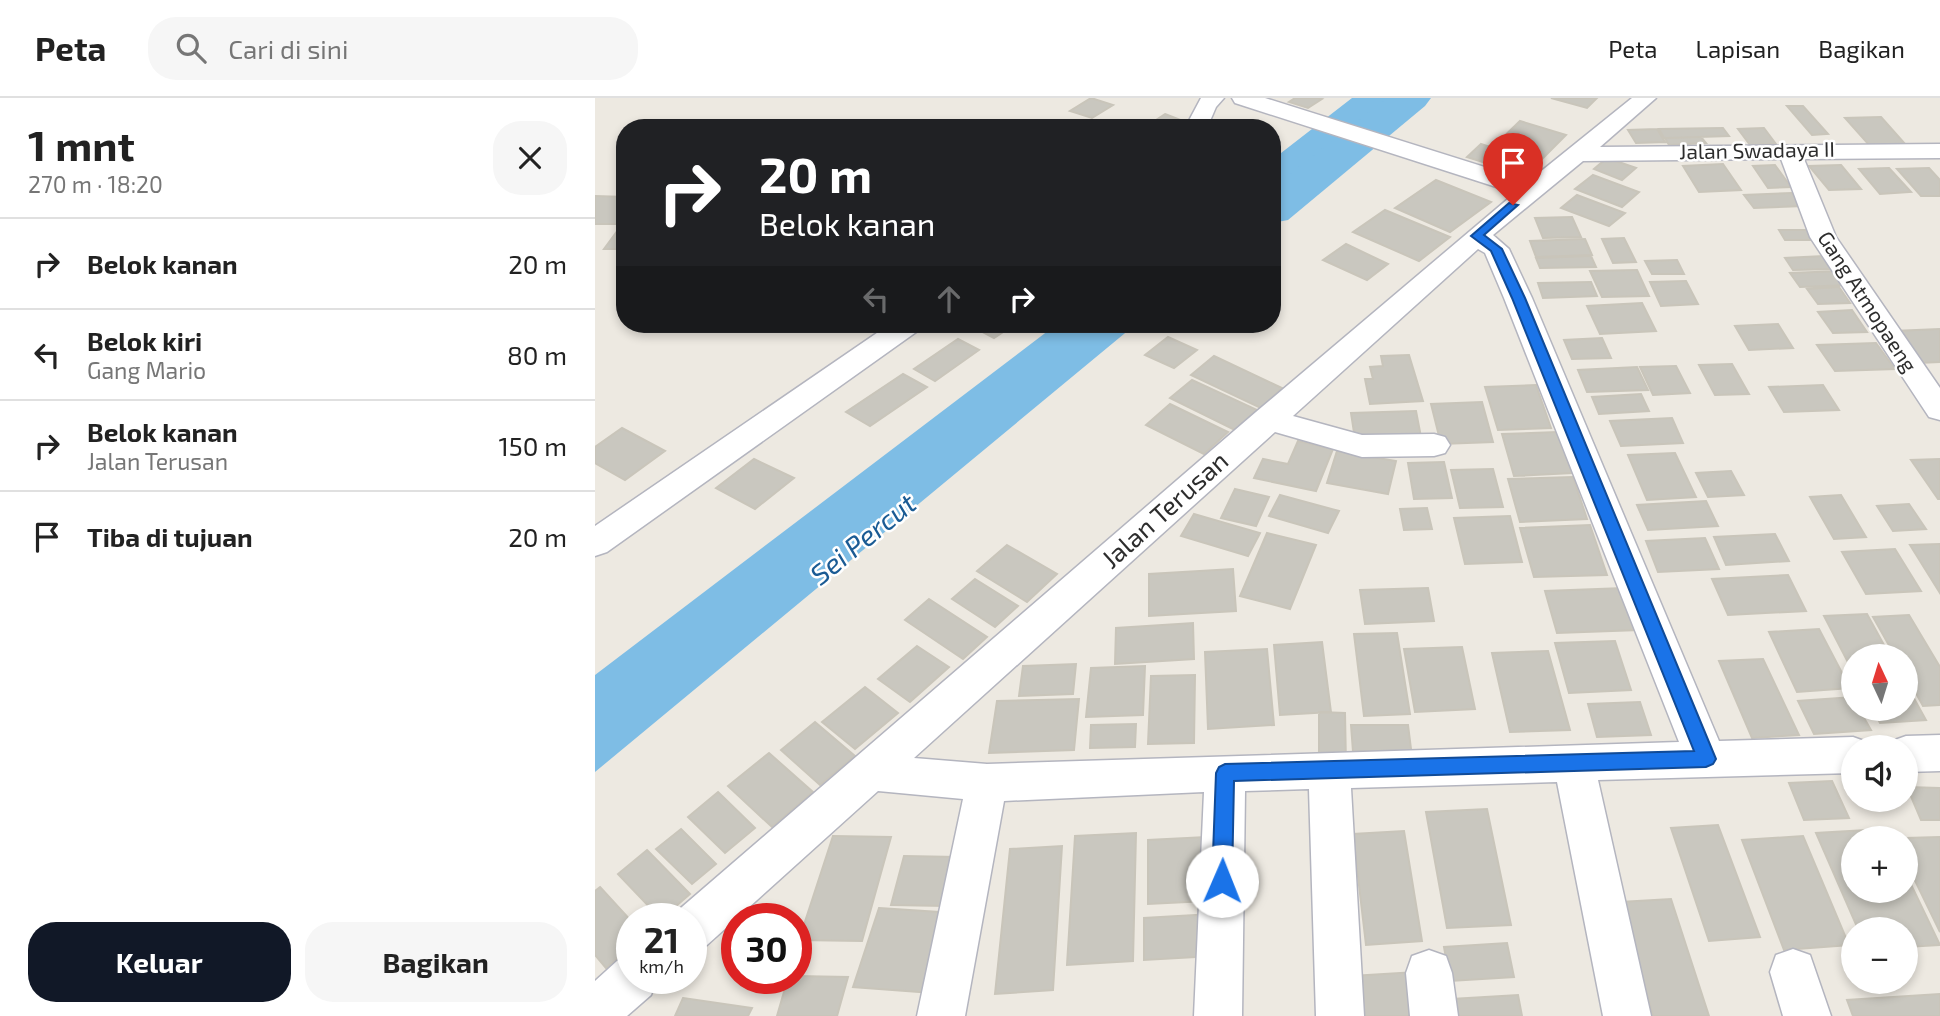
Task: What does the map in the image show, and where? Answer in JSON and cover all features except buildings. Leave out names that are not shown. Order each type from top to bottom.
[{"type":"street","points":[[1200,119],[1213,98]]},
{"type":"street","name":"Jalan Terusan","points":[[707,915],[1477,236],[1645,98]]},
{"type":"street","points":[[1250,100],[1531,190]]},
{"type":"street","name":"Jalan Swadaya II","points":[[1575,154],[1789,150],[1940,151]]},
{"type":"street","name":"Gang Atmopaeng","points":[[1789,150],[1823,237],[1940,410]]},
{"type":"street","points":[[1477,236],[1496,249],[1518,298],[1706,759]]},
{"type":"street","points":[[595,542],[896,333]]},
{"type":"street","points":[[1267,419],[1362,446],[1434,445]]},
{"type":"street","points":[[1918,754],[1940,753]]},
{"type":"street","points":[[870,772],[986,783],[1225,773],[1841,755]]},
{"type":"street","points":[[1574,765],[1627,1016]]},
{"type":"street","points":[[1329,771],[1340,1016]]},
{"type":"street","points":[[1218,1016],[1225,773]]},
{"type":"street","points":[[940,1016],[986,783]]},
{"type":"street","points":[[1793,972],[1807,1016]]},
{"type":"street","points":[[595,1013],[616,994]]},
{"type":"water","points":[[1352,98],[1409,98],[1281,204],[1281,153]]},
{"type":"water","name":"Sei Percut","points":[[1045,333],[1125,333],[595,772],[595,675]]},
{"type":"waterway","name":"Sei Percut","points":[[1281,203],[1411,98]]},
{"type":"route","points":[[1222,881],[1225,773],[1574,765],[1706,759],[1518,298],[1496,249],[1477,236],[1513,205]]}]
